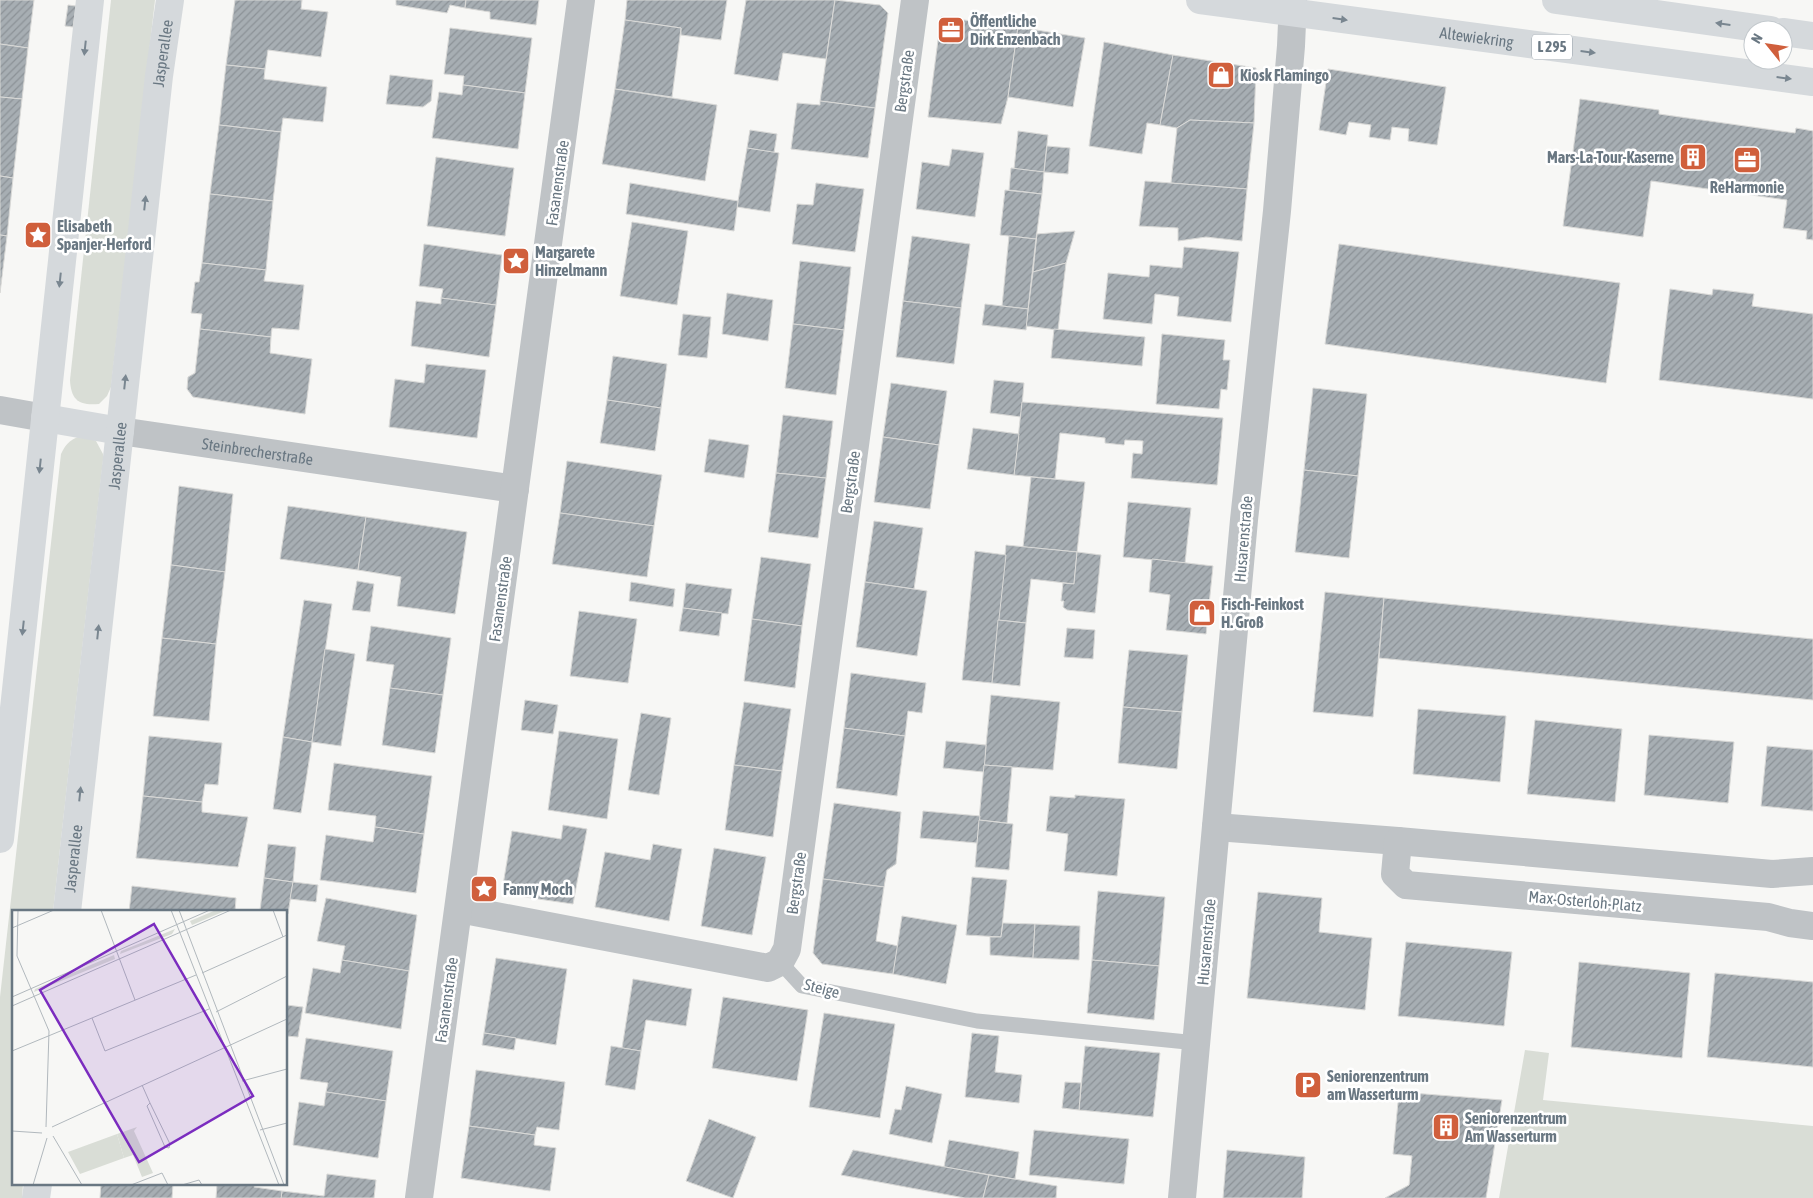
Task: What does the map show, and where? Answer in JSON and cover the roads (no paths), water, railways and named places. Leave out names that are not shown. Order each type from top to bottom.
[{"type":"street","points":[[0,840],[90,0]]},
{"type":"street","name":"Jasperallee","points":[[67,910],[159,76],[170,0]]},
{"type":"street","name":"Fasanenstraße","points":[[419,1198],[581,0]]},
{"type":"street","name":"Bergstraße","points":[[780,962],[787,949],[790,930],[915,0]]},
{"type":"street","name":"Altewiekring","points":[[1200,0],[1292,6],[1813,82]]},
{"type":"street","points":[[1556,0],[1641,6],[1743,25]]},
{"type":"street","name":"Husarenstraße","points":[[1182,1198],[1244,520],[1277,211],[1291,46],[1292,6]]},
{"type":"street","points":[[1793,33],[1813,36]]},
{"type":"street","name":"Steinbrecherstraße","points":[[0,410],[120,431],[515,489]]},
{"type":"street","points":[[1216,827],[1398,840],[1772,874],[1813,871]]},
{"type":"street","name":"Max-Osterloh-Platz","points":[[1398,840],[1395,874],[1406,885],[1768,917],[1790,923],[1813,926]]},
{"type":"street","points":[[459,909],[768,968],[780,962]]},
{"type":"lane","name":"Steige","points":[[780,962],[802,986],[967,1019],[1197,1043]]},
{"type":"place","name":"Öffentliche Dirk Enzenbach","points":[[951,30]]},
{"type":"place","name":"Kiosk Flamingo","points":[[1221,75]]},
{"type":"place","name":"Mars-La-Tour-Kaserne","points":[[1693,157]]},
{"type":"place","name":"ReHarmonie","points":[[1747,160]]},
{"type":"place","name":"Elisabeth Spanjer-Herford","points":[[38,235]]},
{"type":"place","name":"Margarete Hinzelmann","points":[[516,261]]},
{"type":"place","name":"Fisch-Feinkost H. Groß","points":[[1202,613]]},
{"type":"place","name":"Fanny Moch","points":[[484,889]]},
{"type":"place","name":"Seniorenzentrum am Wasserturm","points":[[1308,1085]]},
{"type":"place","name":"Seniorenzentrum Am Wasserturm","points":[[1446,1127]]}]
